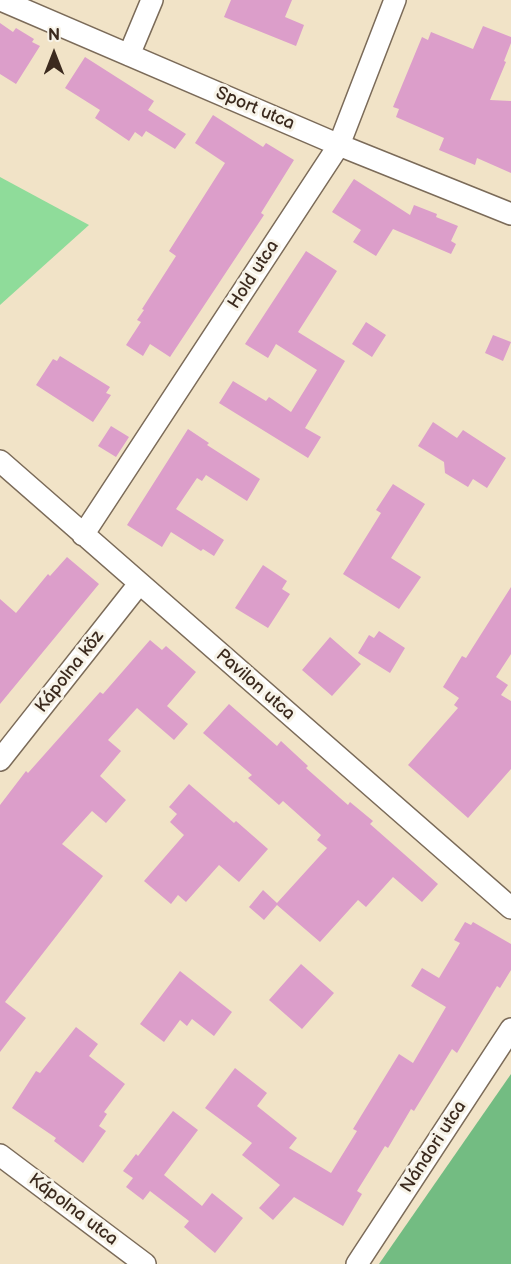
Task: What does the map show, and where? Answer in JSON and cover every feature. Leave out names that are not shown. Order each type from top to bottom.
[{"type":"street","name":"Sport utca","points":[[1,0],[339,145],[511,214]]},
{"type":"street","points":[[129,55],[152,0]]},
{"type":"street","name":"Hold utca","points":[[83,535],[339,145],[395,0]]},
{"type":"street","name":"Pavilon utca","points":[[0,461],[511,908]]},
{"type":"street","name":"Kápolna köz","points":[[0,760],[139,584]]},
{"type":"street","name":"Nándori utca","points":[[357,1264],[511,1029]]},
{"type":"street","name":"Kápolna utca","points":[[0,1155],[145,1264]]},
{"type":"green space","points":[[0,177],[89,225],[0,305]]},
{"type":"green space","points":[[511,1074],[511,1264],[379,1264]]},
{"type":"building","points":[[231,0],[292,0],[285,17],[304,25],[296,46],[224,17]]},
{"type":"building","points":[[0,23],[13,32],[16,28],[34,39],[32,42],[40,46],[16,84],[0,74]]},
{"type":"building","points":[[483,26],[511,37],[504,61],[506,62],[490,100],[511,101],[511,173],[477,158],[475,165],[439,150],[444,138],[396,117],[399,109],[393,107],[422,37],[428,40],[431,32],[473,49]]},
{"type":"building","points":[[85,57],[154,101],[148,110],[186,134],[175,149],[146,131],[142,137],[135,132],[129,141],[95,118],[100,110],[65,88]]},
{"type":"building","points":[[213,115],[263,147],[266,143],[294,160],[261,213],[264,215],[170,357],[150,344],[143,356],[126,345],[141,322],[137,320],[144,310],[142,309],[176,256],[169,251],[225,163],[195,143]]},
{"type":"building","points":[[354,179],[410,215],[414,205],[458,226],[451,241],[456,244],[451,254],[393,229],[376,256],[353,242],[361,230],[332,212]]},
{"type":"building","points":[[306,251],[337,271],[298,332],[345,361],[305,428],[321,437],[308,458],[219,403],[233,381],[266,401],[269,397],[291,412],[317,370],[276,344],[268,358],[245,344]]},
{"type":"building","points":[[366,322],[386,335],[372,357],[352,344]]},
{"type":"building","points":[[493,335],[511,342],[503,361],[485,353]]},
{"type":"building","points":[[60,356],[110,387],[106,393],[111,395],[93,422],[36,385],[53,359],[57,361]]},
{"type":"building","points":[[433,422],[457,438],[463,430],[506,458],[487,488],[473,479],[468,487],[445,473],[444,462],[418,446]]},
{"type":"building","points":[[111,426],[129,437],[116,457],[98,446]]},
{"type":"building","points":[[188,429],[209,443],[207,445],[260,479],[247,501],[206,475],[202,481],[197,478],[176,509],[224,540],[214,556],[203,549],[201,551],[171,532],[162,547],[127,525]]},
{"type":"building","points":[[393,484],[425,504],[391,558],[421,577],[399,609],[343,574],[381,513],[376,510]]},
{"type":"building","points":[[67,557],[99,584],[0,704],[0,599],[16,613],[48,574],[50,576]]},
{"type":"building","points":[[263,565],[287,581],[282,589],[290,594],[268,628],[235,608]]},
{"type":"building","points":[[511,587],[511,654],[496,677],[508,685],[501,695],[511,701],[511,769],[468,818],[408,765],[458,708],[454,705],[459,698],[443,687],[462,656],[466,658]]},
{"type":"building","points":[[379,631],[405,648],[390,673],[358,653],[369,635],[374,638]]},
{"type":"building","points":[[330,637],[361,664],[332,696],[302,670]]},
{"type":"building","points":[[150,640],[162,650],[166,646],[196,672],[167,706],[188,724],[174,740],[137,708],[108,740],[121,751],[100,776],[126,800],[106,823],[92,811],[62,844],[103,876],[5,1002],[26,1018],[0,1052],[0,805],[26,771],[28,773],[100,692],[103,694]]},
{"type":"building","points":[[229,704],[277,746],[281,741],[308,766],[306,768],[348,805],[350,802],[373,821],[370,824],[438,884],[422,902],[393,877],[366,907],[358,900],[320,942],[277,905],[264,920],[249,907],[263,890],[277,903],[327,848],[317,840],[321,835],[283,801],[279,805],[248,778],[252,775],[203,733]]},
{"type":"building","points":[[189,784],[268,849],[239,882],[219,865],[186,902],[178,895],[171,904],[144,881],[184,835],[170,822],[177,814],[169,807]]},
{"type":"building","points":[[465,922],[471,925],[473,922],[511,944],[511,970],[500,988],[497,986],[457,1053],[452,1049],[414,1111],[411,1109],[388,1148],[385,1146],[357,1191],[362,1194],[343,1226],[294,1197],[273,1220],[259,1208],[280,1185],[242,1155],[252,1143],[205,1108],[235,1068],[267,1093],[257,1106],[297,1138],[289,1148],[331,1173],[357,1131],[353,1129],[399,1054],[413,1063],[446,1007],[411,986],[422,968],[439,978],[460,943],[454,940]]},
{"type":"building","points":[[301,964],[334,993],[302,1029],[269,1000]]},
{"type":"building","points":[[180,971],[232,1012],[214,1036],[192,1019],[187,1026],[180,1020],[164,1042],[140,1024]]},
{"type":"building","points":[[76,1027],[98,1044],[89,1056],[125,1084],[104,1112],[107,1114],[99,1126],[106,1131],[83,1163],[54,1141],[56,1138],[12,1108],[36,1071],[40,1073]]},
{"type":"building","points":[[173,1111],[198,1130],[164,1175],[202,1206],[212,1193],[243,1218],[215,1253],[184,1227],[189,1221],[150,1191],[143,1200],[126,1187],[133,1178],[123,1171],[136,1154],[138,1156]]}]
